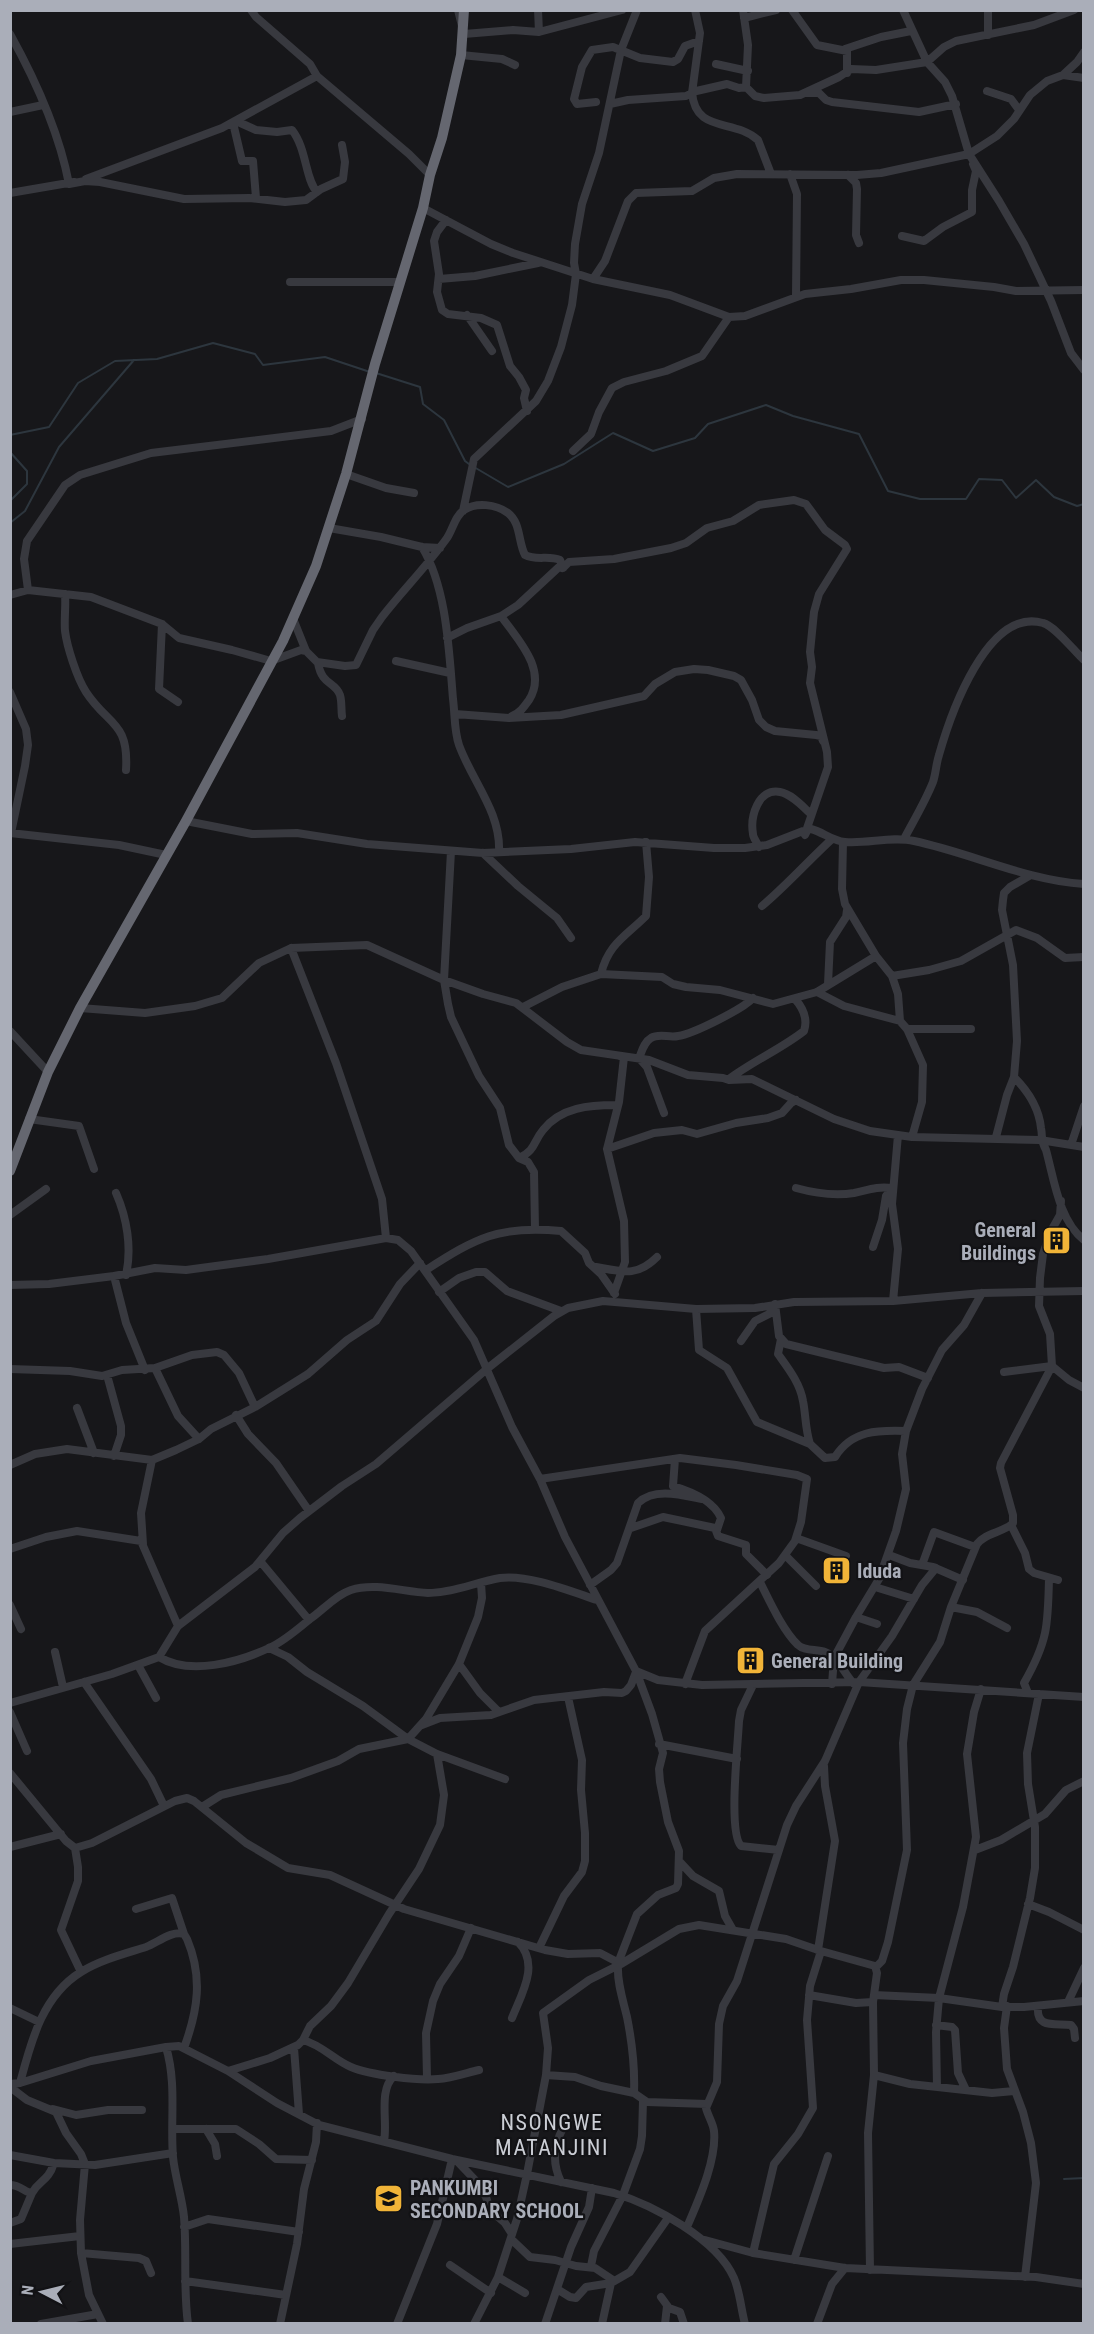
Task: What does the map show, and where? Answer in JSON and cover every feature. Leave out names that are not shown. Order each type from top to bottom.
[{"type":"highway","points":[[10,1171],[48,1072],[80,1008],[186,821],[294,621],[329,528],[346,474],[375,364],[423,208],[429,175],[442,138],[461,55],[464,10]]},
{"type":"street","points":[[251,10],[310,64],[317,76],[409,154],[429,175]]},
{"type":"street","points":[[458,10],[464,34],[513,30],[539,32],[622,10]]},
{"type":"street","points":[[538,10],[539,32]]},
{"type":"street","points":[[318,663],[356,665],[381,617],[440,548],[463,511],[474,459],[527,411],[544,388],[561,347],[572,305],[576,274],[574,251],[582,204],[599,153],[621,50],[637,10]]},
{"type":"street","points":[[695,10],[700,28],[692,92],[694,107],[703,117],[718,124],[735,127],[758,140],[771,174]]},
{"type":"street","points":[[746,87],[748,40],[744,14],[776,10]]},
{"type":"street","points":[[792,10],[817,45],[845,49],[881,37],[911,31]]},
{"type":"street","points":[[902,236],[924,241],[943,227],[969,215],[973,208],[971,192],[976,171],[969,154],[956,104],[945,82],[927,62],[903,10]]},
{"type":"street","points":[[988,10],[988,34]]},
{"type":"street","points":[[800,95],[855,69],[876,70],[927,62],[949,44],[1046,22],[1074,11]]},
{"type":"street","points":[[10,34],[28,66],[49,116],[64,159],[69,184]]},
{"type":"street","points":[[596,102],[577,104],[574,101],[584,62],[596,48],[613,47],[640,58],[673,62],[678,59],[685,46],[699,41]]},
{"type":"street","points":[[845,49],[847,73]]},
{"type":"street","points":[[592,279],[605,261],[628,201],[634,194],[692,191],[714,178],[728,175],[848,175],[893,171],[969,154],[997,136],[1036,89],[1064,75],[1083,52]]},
{"type":"street","points":[[461,55],[502,59],[515,65]]},
{"type":"street","points":[[716,64],[748,71]]},
{"type":"street","points":[[1064,75],[1083,78]]},
{"type":"street","points":[[69,184],[133,163],[233,122],[317,76]]},
{"type":"street","points":[[610,104],[633,99],[686,96],[692,92],[727,84],[739,88],[746,87]]},
{"type":"street","points":[[746,87],[755,96],[764,98],[812,92],[821,94],[826,100],[832,102],[919,112],[956,104]]},
{"type":"street","points":[[987,91],[1011,99],[1019,111]]},
{"type":"street","points":[[10,112],[43,105]]},
{"type":"street","points":[[233,122],[256,130],[276,132],[289,129],[293,131],[305,156],[311,185],[316,192]]},
{"type":"street","points":[[233,122],[242,161],[252,161],[256,198]]},
{"type":"street","points":[[10,193],[85,181],[191,199],[256,198],[276,202],[301,201],[309,199],[316,192],[343,179],[345,162],[342,145]]},
{"type":"street","points":[[969,154],[1014,227],[1046,292],[1071,352],[1083,370]]},
{"type":"street","points":[[790,174],[797,194],[796,296]]},
{"type":"street","points":[[848,175],[857,187],[856,235],[859,243]]},
{"type":"street","points":[[423,208],[491,244],[539,262],[592,279],[670,295],[729,317],[745,316],[796,296],[907,279],[1016,291],[1083,290]]},
{"type":"street","points":[[446,220],[437,232],[434,241],[439,279],[437,292],[442,310],[448,314],[467,315],[486,320],[499,328],[510,366],[526,389],[524,399],[527,411]]},
{"type":"street","points":[[439,279],[475,276],[539,262]]},
{"type":"street","points":[[290,282],[400,282]]},
{"type":"street","points":[[467,315],[492,351]]},
{"type":"street","points":[[573,451],[591,434],[599,412],[612,388],[624,382],[666,371],[702,356],[729,317]]},
{"type":"street","points":[[28,591],[24,559],[27,541],[64,485],[80,475],[151,453],[332,431],[362,419]]},
{"type":"street","points":[[346,474],[382,486],[414,493]]},
{"type":"street","points":[[447,638],[501,616],[518,604],[559,567],[563,568],[569,562],[614,559],[682,544],[707,528],[732,520],[768,502],[794,500],[806,504],[825,530],[847,548],[816,600],[810,652],[812,667],[810,684],[828,766],[805,835]]},
{"type":"street","points":[[463,511],[480,505],[502,509],[515,521],[525,555],[530,558],[555,558],[560,560],[563,568]]},
{"type":"street","points":[[329,528],[422,547],[440,548]]},
{"type":"street","points":[[422,547],[438,588],[447,638],[459,746],[472,769],[497,829],[499,852]]},
{"type":"street","points":[[10,595],[28,591],[91,597],[162,624],[179,638],[271,662],[301,650],[306,651]]},
{"type":"street","points":[[65,594],[65,631],[79,676],[87,693],[118,726],[127,753],[126,770]]},
{"type":"street","points":[[501,616],[530,658],[536,673],[533,692],[528,701],[517,714],[509,718]]},
{"type":"street","points":[[294,621],[306,651],[318,663],[326,682],[336,687],[341,697],[342,716]]},
{"type":"street","points":[[904,839],[933,781],[938,756],[956,708],[977,662],[991,644],[1010,628],[1022,624],[1043,623],[1055,631],[1083,660]]},
{"type":"street","points":[[162,624],[159,689],[178,702]]},
{"type":"street","points":[[396,661],[450,673]]},
{"type":"street","points":[[455,714],[509,718],[561,715],[644,696],[655,684],[675,672],[708,670],[741,680],[753,700],[758,719],[766,727],[775,731],[821,736],[824,743]]},
{"type":"street","points":[[10,692],[26,729],[28,745],[11,833],[120,845],[166,855]]},
{"type":"street","points":[[759,847],[752,829],[761,798],[772,792],[783,793],[812,814]]},
{"type":"street","points":[[186,821],[257,835],[297,833],[367,844],[483,853],[562,850],[646,842],[714,848],[759,847],[803,831],[805,835]]},
{"type":"street","points":[[805,835],[808,829],[811,829],[843,842],[904,839],[949,849],[1029,876],[1083,884]]},
{"type":"street","points":[[762,906],[832,839]]},
{"type":"street","points":[[601,974],[611,949],[647,915],[649,870],[646,842]]},
{"type":"street","points":[[843,842],[842,889],[847,910],[876,956],[892,976],[898,994],[900,1021]]},
{"type":"street","points":[[451,851],[444,980],[451,1017],[486,1089],[500,1108],[507,1140],[519,1158],[528,1162],[534,1172],[535,1229]]},
{"type":"street","points":[[483,853],[557,918],[571,938]]},
{"type":"street","points":[[996,1137],[1014,1077],[1017,1041],[1012,953],[1002,910],[1003,896],[1010,887],[1029,876]]},
{"type":"street","points":[[828,984],[830,942],[846,917],[847,910]]},
{"type":"street","points":[[892,976],[929,970],[961,961],[1008,933],[1018,930],[1031,935],[1065,958],[1083,957]]},
{"type":"street","points":[[80,1008],[145,1013],[215,1001],[233,989],[259,963],[291,948],[371,945],[444,980],[524,1007],[576,1048],[649,1060],[688,1076],[729,1080],[752,1079],[852,1126],[870,1131],[912,1137],[996,1137],[1040,1140],[1083,1147]]},
{"type":"street","points":[[291,948],[336,1063],[382,1199],[386,1238]]},
{"type":"street","points":[[524,1007],[562,987],[591,975],[601,974],[662,977],[673,984],[720,990],[773,1004],[817,992],[876,956]]},
{"type":"street","points":[[817,992],[844,1006],[900,1021],[907,1029],[923,1065],[922,1102],[912,1137]]},
{"type":"street","points":[[639,1058],[645,1044],[653,1037],[676,1037],[687,1034],[733,1013],[753,998]]},
{"type":"street","points":[[729,1080],[745,1067],[790,1042],[804,1030],[805,1016],[795,999]]},
{"type":"street","points":[[907,1029],[971,1029]]},
{"type":"street","points":[[10,1031],[48,1072]]},
{"type":"street","points":[[614,1293],[624,1271],[624,1221],[607,1149],[620,1093],[624,1057],[620,1056]]},
{"type":"street","points":[[639,1058],[647,1067],[664,1113]]},
{"type":"street","points":[[1014,1077],[1028,1091],[1032,1099],[1042,1129],[1040,1140],[1046,1150],[1071,1229],[1083,1240]]},
{"type":"street","points":[[607,1149],[654,1133],[682,1130],[699,1134],[736,1123],[768,1118],[783,1113],[796,1100]]},
{"type":"street","points":[[519,1158],[529,1153],[544,1128],[557,1118],[581,1106],[616,1105]]},
{"type":"street","points":[[1071,1145],[1083,1106]]},
{"type":"street","points":[[29,1119],[79,1126],[94,1169]]},
{"type":"street","points":[[893,1301],[898,1249],[892,1210],[892,1188],[898,1135]]},
{"type":"street","points":[[796,1188],[834,1194],[854,1193],[875,1187],[892,1188]]},
{"type":"street","points":[[873,1247],[882,1220],[885,1196],[892,1188]]},
{"type":"street","points":[[10,1215],[46,1189]]},
{"type":"street","points":[[116,1193],[124,1212],[126,1228],[129,1262],[126,1275]]},
{"type":"street","points":[[1017,1692],[1040,1654],[1048,1624],[1053,1579],[1029,1569],[1025,1553],[1011,1525],[1013,1515],[1001,1463],[1052,1366],[1051,1337],[1040,1310],[1039,1291],[1043,1254],[1051,1231],[1060,1215],[1061,1201]]},
{"type":"street","points":[[10,1465],[46,1451],[67,1449],[152,1460],[199,1439],[308,1374],[347,1340],[376,1321],[400,1284],[423,1267],[487,1235],[535,1229],[562,1231],[585,1253],[589,1264],[624,1271],[639,1271],[657,1257]]},
{"type":"street","points":[[10,1285],[49,1284],[126,1275],[155,1268],[186,1270],[268,1259],[386,1238],[402,1243],[423,1267],[474,1340],[488,1368],[512,1427],[540,1479],[565,1537],[636,1671],[663,1753],[659,1769],[660,1782],[668,1822],[678,1847],[678,1886],[653,1898],[637,1914],[619,1964],[618,1982],[627,2019],[634,2066],[634,2093]]},
{"type":"street","points":[[595,1267],[621,1303]]},
{"type":"street","points":[[439,1292],[459,1278],[476,1272],[485,1272],[507,1291],[561,1311]]},
{"type":"street","points":[[114,1276],[131,1340],[145,1370]]},
{"type":"street","points":[[10,1703],[159,1658],[178,1626],[255,1567],[283,1533],[309,1511],[376,1464],[488,1368],[561,1311],[595,1302],[696,1309],[755,1308],[893,1301],[982,1293],[1083,1291]]},
{"type":"street","points":[[832,1684],[834,1658],[875,1587],[889,1555],[906,1489],[902,1454],[906,1431],[928,1378],[945,1345],[964,1325],[982,1293]]},
{"type":"street","points":[[775,1307],[781,1339],[778,1354],[794,1377],[802,1395],[805,1425],[810,1444]]},
{"type":"street","points":[[741,1341],[754,1322],[775,1307]]},
{"type":"street","points":[[696,1309],[699,1350],[727,1368],[757,1422],[810,1444],[825,1458],[832,1458],[843,1444],[874,1431],[906,1431]]},
{"type":"street","points":[[781,1339],[796,1348],[884,1368],[899,1367],[928,1378]]},
{"type":"street","points":[[10,1369],[42,1369],[96,1376],[122,1370],[155,1368],[197,1354],[220,1353],[239,1373],[255,1407]]},
{"type":"street","points":[[1004,1372],[1052,1366],[1083,1388]]},
{"type":"street","points":[[155,1368],[178,1416],[199,1439]]},
{"type":"street","points":[[107,1375],[121,1426],[121,1436],[114,1456]]},
{"type":"street","points":[[77,1408],[94,1453]]},
{"type":"street","points":[[236,1415],[248,1434],[276,1463],[309,1511]]},
{"type":"street","points":[[540,1479],[675,1459],[736,1465],[806,1478],[808,1482],[796,1538],[786,1556],[705,1631],[698,1643],[685,1684]]},
{"type":"street","points":[[675,1459],[674,1486],[687,1489],[721,1516],[717,1530],[718,1536],[746,1545],[746,1554],[767,1575]]},
{"type":"street","points":[[152,1460],[141,1513],[143,1544],[178,1626]]},
{"type":"street","points":[[590,1585],[615,1566],[631,1528],[638,1503],[643,1497],[659,1494],[702,1499]]},
{"type":"street","points":[[631,1528],[664,1517],[717,1530]]},
{"type":"street","points":[[870,2270],[868,2133],[874,2075],[873,1998],[876,1967],[882,1961],[888,1942],[907,1850],[904,1730],[913,1685],[940,1642],[975,1547],[985,1536],[1011,1525]]},
{"type":"street","points":[[10,1549],[54,1535],[83,1531],[137,1540],[143,1544]]},
{"type":"street","points":[[922,1565],[934,1532],[975,1547]]},
{"type":"street","points":[[796,1538],[846,1556]]},
{"type":"street","points":[[889,1555],[963,1580]]},
{"type":"street","points":[[786,1556],[816,1586]]},
{"type":"street","points":[[260,1561],[309,1620]]},
{"type":"street","points":[[687,2227],[702,2187],[713,2145],[714,2127],[707,2112],[707,2103],[717,2082],[721,2014],[737,1981],[779,1850],[796,1806],[825,1761],[856,1683],[873,1665],[914,1599],[936,1569]]},
{"type":"street","points":[[159,1658],[169,1664],[204,1667],[248,1656],[269,1648],[352,1590],[369,1587],[428,1593],[512,1578],[575,1592],[597,1600]]},
{"type":"street","points":[[760,1582],[777,1614],[799,1647],[826,1652],[856,1683]]},
{"type":"street","points":[[202,1807],[221,1795],[281,1781],[334,1763],[359,1749],[408,1739],[437,1702],[459,1664],[478,1617],[482,1598],[481,1583]]},
{"type":"street","points":[[875,1587],[914,1599]]},
{"type":"street","points":[[10,1605],[21,1629]]},
{"type":"street","points":[[951,1607],[977,1612],[1007,1628]]},
{"type":"street","points":[[856,1617],[877,1624]]},
{"type":"street","points":[[269,1648],[288,1656],[307,1672],[363,1706],[408,1739],[437,1754],[505,1779]]},
{"type":"street","points":[[56,1652],[63,1687]]},
{"type":"street","points":[[459,1664],[480,1693],[499,1712]]},
{"type":"street","points":[[138,1665],[156,1698]]},
{"type":"street","points":[[636,1671],[658,1680],[685,1684],[856,1683],[1083,1697]]},
{"type":"street","points":[[419,1727],[440,1718],[491,1715],[530,1701],[626,1691],[633,1682],[636,1671]]},
{"type":"street","points":[[84,1682],[151,1779],[164,1806]]},
{"type":"street","points":[[1024,1683],[1029,1693]]},
{"type":"street","points":[[753,1685],[740,1715],[734,1809],[737,1841],[746,1848],[779,1850]]},
{"type":"street","points":[[937,2087],[936,2025],[939,1998],[963,1907],[975,1850],[976,1837],[967,1754],[974,1712],[981,1689]]},
{"type":"street","points":[[1025,2277],[1036,2183],[1021,2104],[1009,2078],[1005,2049],[1004,1994],[1016,1957],[1035,1862],[1027,1753],[1039,1694]]},
{"type":"street","points":[[539,1948],[564,1896],[582,1872],[585,1861],[585,1833],[580,1790],[582,1760],[568,1697]]},
{"type":"street","points":[[10,1712],[27,1751]]},
{"type":"street","points":[[659,1744],[737,1759]]},
{"type":"street","points":[[228,2071],[294,2048],[303,2040],[310,2026],[331,2006],[344,1989],[394,1905],[419,1869],[440,1825],[444,1804],[437,1754]]},
{"type":"street","points":[[753,2253],[774,2163],[798,2133],[813,2108],[807,2035],[809,1995],[819,1951],[835,1840],[825,1786],[825,1761]]},
{"type":"street","points":[[10,1773],[75,1848],[78,1881],[61,1930],[81,1972]]},
{"type":"street","points":[[975,1850],[1001,1840],[1052,1808],[1066,1790],[1083,1780]]},
{"type":"street","points":[[75,1848],[85,1846],[164,1806],[183,1798],[190,1799],[246,1843],[276,1863],[299,1871],[330,1875],[394,1905],[471,1928],[568,1954],[600,1953],[619,1964]]},
{"type":"street","points":[[10,1847],[61,1834]]},
{"type":"street","points":[[679,1861],[693,1876],[719,1892],[726,1919],[733,1930]]},
{"type":"street","points":[[135,1909],[172,1898],[194,1956],[198,1974],[194,2016],[184,2048]]},
{"type":"street","points":[[1028,1904],[1083,1930]]},
{"type":"street","points":[[474,2324],[498,2277],[527,2174],[546,2075],[548,2048],[544,2012],[589,1980],[686,1926],[699,1925],[786,1939],[876,1967]]},
{"type":"street","points":[[427,2078],[426,2033],[433,2001],[440,1984],[463,1948],[471,1928]]},
{"type":"street","points":[[20,2083],[39,2022],[57,1993],[81,1972],[174,1934],[184,1934]]},
{"type":"street","points":[[512,2018],[529,1967],[527,1953],[517,1941]]},
{"type":"street","points":[[1068,2002],[1083,1968]]},
{"type":"street","points":[[809,1995],[856,2003],[873,1998],[939,1998],[1004,2006],[1038,2007],[1083,2001]]},
{"type":"street","points":[[1038,2007],[1037,2014],[1040,2020],[1071,2025],[1075,2038]]},
{"type":"street","points":[[10,2008],[39,2022]]},
{"type":"street","points":[[936,2025],[952,2027],[955,2031],[958,2073],[966,2090]]},
{"type":"street","points":[[303,2040],[320,2047],[351,2067],[394,2076],[439,2079],[479,2070]]},
{"type":"street","points":[[166,2047],[172,2073],[173,2153],[182,2198],[188,2324]]},
{"type":"street","points":[[10,2086],[91,2061],[166,2047],[184,2048],[317,2123],[454,2160],[623,2195],[687,2227],[705,2240],[723,2260],[735,2280],[745,2324]]},
{"type":"street","points":[[294,2048],[299,2114]]},
{"type":"street","points":[[546,2075],[575,2077],[601,2086],[634,2093],[643,2101],[707,2103]]},
{"type":"street","points":[[874,2075],[910,2084],[998,2094],[1014,2091]]},
{"type":"street","points":[[384,2141],[387,2124],[386,2091],[394,2076]]},
{"type":"street","points":[[10,2086],[27,2100],[75,2115],[108,2110],[142,2110]]},
{"type":"street","points":[[591,2266],[594,2252],[623,2195],[642,2141],[643,2101]]},
{"type":"street","points":[[52,2108],[81,2154],[84,2164],[81,2253],[86,2284],[103,2324]]},
{"type":"street","points":[[561,2182],[556,2169],[554,2152],[557,2138],[568,2119]]},
{"type":"street","points":[[280,2324],[299,2232],[304,2189],[312,2160],[317,2123]]},
{"type":"street","points":[[173,2128],[238,2129],[276,2159],[312,2160]]},
{"type":"street","points":[[206,2129],[216,2146],[217,2156]]},
{"type":"street","points":[[10,2155],[54,2163],[102,2165],[173,2153]]},
{"type":"street","points":[[794,2260],[814,2193],[828,2156]]},
{"type":"street","points":[[454,2160],[472,2176],[486,2197],[490,2210],[505,2223],[511,2236],[530,2257],[550,2259],[565,2264],[591,2266],[602,2271],[612,2282]]},
{"type":"street","points":[[398,2324],[437,2224],[454,2160]]},
{"type":"street","points":[[11,2222],[21,2219],[32,2193],[49,2176],[54,2163]]},
{"type":"street","points":[[10,2185],[19,2185],[27,2193],[32,2193]]},
{"type":"street","points":[[545,2324],[565,2264],[585,2219],[592,2188]]},
{"type":"street","points":[[557,2289],[576,2298],[586,2287],[612,2282],[630,2272],[668,2218]]},
{"type":"street","points":[[184,2227],[208,2219],[299,2232]]},
{"type":"street","points":[[10,2244],[80,2236]]},
{"type":"street","points":[[705,2240],[753,2253],[844,2268],[1025,2277],[1083,2284]]},
{"type":"street","points":[[81,2253],[139,2258],[146,2261],[151,2273]]},
{"type":"street","points":[[450,2265],[491,2294]]},
{"type":"street","points":[[817,2324],[831,2284],[844,2268]]},
{"type":"street","points":[[498,2277],[525,2293]]},
{"type":"street","points":[[185,2281],[286,2295]]},
{"type":"street","points":[[602,2324],[612,2282]]},
{"type":"street","points":[[661,2297],[667,2306],[680,2312],[684,2324]]},
{"type":"street","points":[[665,2324],[667,2306]]},
{"type":"street","points":[[41,2324],[98,2314]]},
{"type":"waterway","points":[[10,435],[49,427],[78,383],[115,361],[157,359],[213,343],[255,354],[263,365],[325,357],[370,372]]},
{"type":"waterway","points":[[10,523],[25,511],[59,447],[134,360]]},
{"type":"waterway","points":[[376,373],[420,387],[423,404],[444,420],[465,461],[469,464]]},
{"type":"waterway","points":[[474,467],[508,487],[564,464],[613,433],[653,451],[695,438],[708,424],[766,405],[793,416],[859,434],[888,491],[920,499],[966,499],[979,479],[1002,480],[1016,498],[1036,480],[1054,497],[1077,506],[1084,504]]},
{"type":"waterway","points":[[10,452],[27,471],[27,484],[10,501]]},
{"type":"waterway","points":[[1064,2179],[1084,2178]]},
{"type":"place","name":"General Buildings","points":[[1057,1241]]},
{"type":"place","name":"Iduda","points":[[836,1571]]},
{"type":"place","name":"General Building","points":[[750,1661]]},
{"type":"place","name":"PANKUMBI SECONDARY SCHOOL","points":[[389,2199]]},
{"type":"district","name":"NSONGWE MATANJINI","points":[[552,2134]]}]
